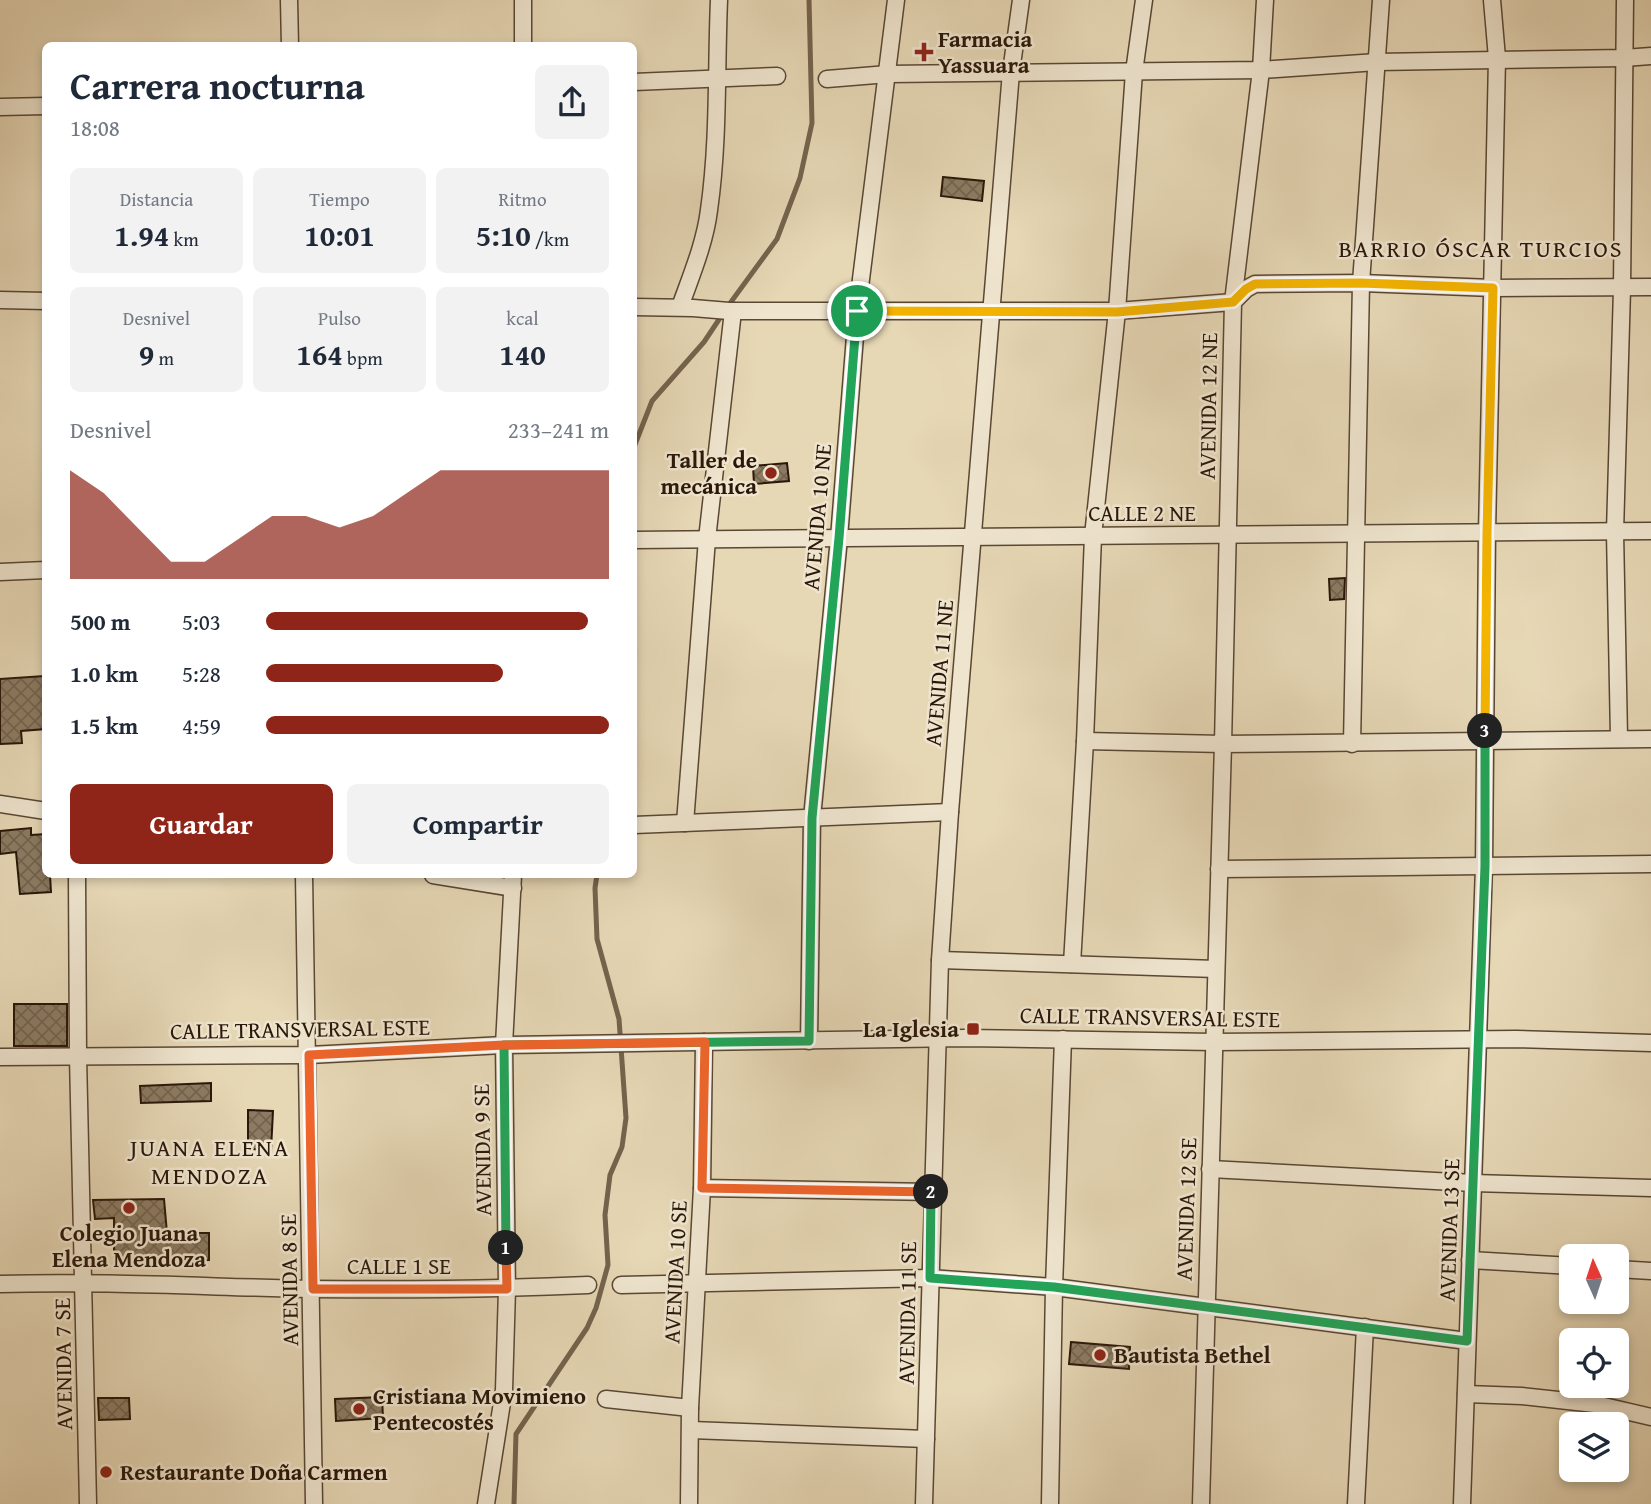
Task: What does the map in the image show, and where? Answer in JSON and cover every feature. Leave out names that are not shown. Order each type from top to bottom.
[{"type":"street","points":[[289,0],[290,42]]},
{"type":"street","points":[[523,0],[523,42]]},
{"type":"street","points":[[687,307],[709,211],[719,78],[719,0]]},
{"type":"street","name":"AVENIDA 10 NE","points":[[809,1041],[812,818],[839,538],[857,311],[896,0]]},
{"type":"street","points":[[993,312],[1011,72],[1021,0]]},
{"type":"street","points":[[1072,964],[1086,741],[1093,536],[1117,312],[1134,72],[1144,0]]},
{"type":"street","name":"AVENIDA 12 NE","points":[[1214,1042],[1233,302],[1261,70],[1265,0]]},
{"type":"street","points":[[1352,744],[1361,283],[1381,0]]},
{"type":"street","name":"AVENIDA 13 SE","points":[[1462,1504],[1485,866],[1487,533],[1497,58],[1492,0]]},
{"type":"street","points":[[1619,738],[1615,532],[1622,289],[1625,0]]},
{"type":"street","points":[[827,79],[888,74],[1261,70],[1377,62],[1651,56]]},
{"type":"street","points":[[637,82],[777,76]]},
{"type":"street","points":[[0,107],[42,106]]},
{"type":"street","points":[[637,307],[687,307],[731,311],[1117,312],[1233,302],[1255,284],[1361,283],[1622,289],[1651,287]]},
{"type":"street","points":[[0,300],[42,301]]},
{"type":"street","points":[[685,823],[707,539],[731,311]]},
{"type":"street","name":"AVENIDA 11 NE","points":[[937,1039],[950,812],[993,312]]},
{"type":"street","name":"CALLE 2 NE","points":[[637,540],[1651,531]]},
{"type":"street","points":[[0,572],[42,570]]},
{"type":"street","points":[[1086,741],[1352,744],[1651,739]]},
{"type":"street","points":[[0,804],[42,810]]},
{"type":"street","points":[[637,825],[950,812]]},
{"type":"street","points":[[1219,869],[1651,864]]},
{"type":"street","name":"AVENIDA 7 SE","points":[[77,878],[78,1056],[88,1504]]},
{"type":"street","name":"AVENIDA 8 SE","points":[[304,878],[313,1289],[314,1504]]},
{"type":"street","points":[[467,878],[513,882]]},
{"type":"street","name":"AVENIDA 9 SE","points":[[486,1504],[504,1390],[507,1289],[504,1045],[513,882]]},
{"type":"street","points":[[940,960],[1216,969]]},
{"type":"street","name":"CALLE TRANSVERSAL ESTE","points":[[0,1057],[309,1055],[504,1045],[937,1039],[1214,1042],[1516,1039],[1651,1043]]},
{"type":"street","name":"AVENIDA 11 SE","points":[[924,1504],[937,1039]]},
{"type":"street","points":[[1050,1504],[1063,1040]]},
{"type":"street","name":"AVENIDA 10 SE","points":[[689,1504],[690,1408],[702,1188],[705,1042]]},
{"type":"street","name":"AVENIDA 12 SE","points":[[1201,1504],[1214,1042]]},
{"type":"street","points":[[1210,1168],[1473,1183],[1651,1188]]},
{"type":"street","points":[[702,1188],[933,1192]]},
{"type":"street","points":[[1470,1260],[1559,1265]]},
{"type":"street","points":[[1629,1269],[1651,1270]]},
{"type":"street","points":[[621,1285],[930,1278],[1054,1287],[1467,1341]]},
{"type":"street","name":"CALLE 1 SE","points":[[0,1284],[85,1282],[313,1289],[507,1289],[588,1285]]},
{"type":"street","points":[[1356,1504],[1365,1326]]},
{"type":"street","points":[[1466,1394],[1522,1396],[1595,1404],[1651,1417]]},
{"type":"street","points":[[606,1399],[690,1408]]},
{"type":"street","points":[[691,1430],[926,1439]]},
{"type":"building","points":[[943,177],[984,181],[982,201],[941,196]]},
{"type":"building","name":"Taller de mecánica","points":[[787,463],[789,481],[754,484],[753,466]]},
{"type":"building","points":[[1345,578],[1344,599],[1330,600],[1329,579]]},
{"type":"building","points":[[42,676],[42,729],[21,731],[22,743],[0,744],[0,679]]},
{"type":"building","points":[[31,828],[31,835],[42,834],[42,878],[50,878],[51,892],[20,894],[16,852],[0,854],[0,831]]},
{"type":"building","points":[[14,1004],[67,1004],[67,1046],[14,1046]]},
{"type":"building","points":[[211,1083],[211,1101],[141,1103],[140,1086]]},
{"type":"building","points":[[248,1110],[273,1111],[271,1150],[248,1149]]},
{"type":"building","points":[[164,1199],[167,1233],[209,1233],[209,1260],[114,1261],[114,1218],[95,1219],[93,1200]]},
{"type":"building","name":"Bautista Bethel","points":[[1071,1342],[1130,1347],[1129,1369],[1069,1364]]},
{"type":"building","name":"Cristiana Movimieno Pentecostés","points":[[382,1397],[383,1418],[336,1421],[335,1399]]},
{"type":"building","points":[[98,1398],[129,1398],[130,1419],[99,1420]]},
{"type":"waterway","points":[[728,306],[777,239],[800,178],[812,123],[809,0]]},
{"type":"waterway","points":[[637,439],[652,401],[704,342],[722,315]]},
{"type":"waterway","points":[[514,1504],[516,1434],[587,1328],[596,1308],[608,1265],[605,1215],[610,1175],[622,1147],[626,1118],[619,1019],[597,939],[597,878]]},
{"type":"place","name":"Farmacia Yassuara","points":[[924,52]]},
{"type":"place","name":"Taller de mecánica","points":[[771,473]]},
{"type":"place","name":"La Iglesia","points":[[973,1029]]},
{"type":"place","name":"Colegio Juana Elena Mendoza","points":[[129,1208]]},
{"type":"place","name":"Bautista Bethel","points":[[1100,1355]]},
{"type":"place","name":"Cristiana Movimieno Pentecostés","points":[[359,1409]]},
{"type":"place","name":"Restaurante Doña Carmen","points":[[106,1472]]},
{"type":"district","name":"BARRIO ÓSCAR TURCIOS","points":[[1481,249]]},
{"type":"district","name":"JUANA ELENA MENDOZA","points":[[210,1162]]},
{"type":"route","points":[[857,311],[839,538],[812,818],[809,1041],[705,1042],[648,1043],[504,1045],[507,1289],[313,1289],[309,1055],[504,1045],[705,1042],[702,1188],[933,1192],[930,1278],[1054,1287],[1467,1341],[1485,866],[1487,533],[1493,288],[1361,283],[1255,284],[1233,302],[1117,312],[857,311]]}]
